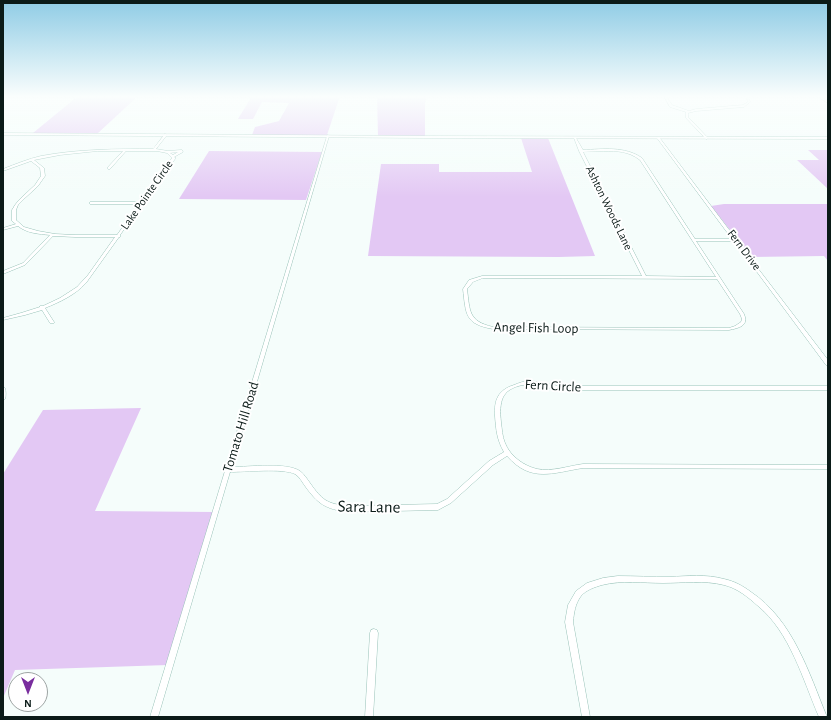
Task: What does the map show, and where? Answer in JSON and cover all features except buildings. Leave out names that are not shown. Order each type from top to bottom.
[{"type":"street","points":[[698,130],[706,138]]},
{"type":"street","points":[[3,134],[575,138],[828,138]]},
{"type":"street","points":[[154,150],[166,135]]},
{"type":"street","name":"Tomato Hill Road","points":[[154,717],[274,311],[328,136]]},
{"type":"street","name":"Ashton Woods Lane","points":[[575,138],[644,277]]},
{"type":"street","name":"Fern Drive","points":[[658,138],[828,364]]},
{"type":"street","points":[[108,168],[125,150]]},
{"type":"street","name":"Lake Pointe Circle","points":[[3,170],[32,160],[74,151],[154,150],[168,152],[174,156],[173,160],[93,271],[79,287],[64,297],[42,307],[3,319]]},
{"type":"street","points":[[168,152],[181,150],[174,156]]},
{"type":"street","name":"Angel Fish Loop","points":[[581,151],[623,151],[638,156],[694,240],[719,278],[742,314],[744,319],[743,324],[737,327],[724,329],[493,328],[478,324],[470,319],[465,289],[471,281],[483,277],[719,278]]},
{"type":"street","points":[[32,160],[42,168],[44,176],[16,206],[13,218],[17,225],[28,231],[52,235],[118,236]]},
{"type":"street","points":[[91,203],[142,203]]},
{"type":"street","points":[[3,230],[17,225]]},
{"type":"street","points":[[3,273],[24,264],[52,235]]},
{"type":"street","points":[[694,240],[736,240]]},
{"type":"street","points":[[42,307],[52,322]]},
{"type":"street","name":"Fern Circle","points":[[507,453],[502,442],[497,407],[500,396],[504,392],[519,384],[534,383],[560,388],[828,388]]},
{"type":"street","points":[[3,389],[3,398]]},
{"type":"street","points":[[507,453],[526,467],[548,473],[583,466],[828,467]]},
{"type":"street","name":"Sara Lane","points":[[228,470],[280,469],[296,472],[302,476],[320,502],[335,508],[429,507],[443,505],[491,462],[507,453]]},
{"type":"street","points":[[586,717],[569,614],[572,603],[583,590],[601,582],[624,579],[698,580],[722,582],[742,590],[755,599],[774,616],[787,637],[822,717]]},
{"type":"street","points":[[369,717],[374,634]]},
{"type":"shaded area","points":[[37,130],[102,130],[97,134],[33,133]]},
{"type":"shaded area","points":[[254,130],[329,130],[327,135],[252,135]]},
{"type":"shaded area","points":[[378,130],[425,130],[425,137],[378,136]]},
{"type":"shaded area","points":[[521,138],[548,138],[595,256],[368,256],[381,164],[439,164],[439,172],[532,172]]},
{"type":"shaded area","points":[[808,150],[828,150],[828,189],[797,160],[819,160]]},
{"type":"shaded area","points":[[209,151],[322,152],[306,200],[179,199]]},
{"type":"shaded area","points":[[724,204],[828,204],[828,261],[824,256],[751,257],[711,206]]},
{"type":"shaded area","points":[[141,408],[95,511],[215,512],[168,665],[15,670],[14,672],[8,672],[8,686],[3,698],[3,474],[43,410]]}]
